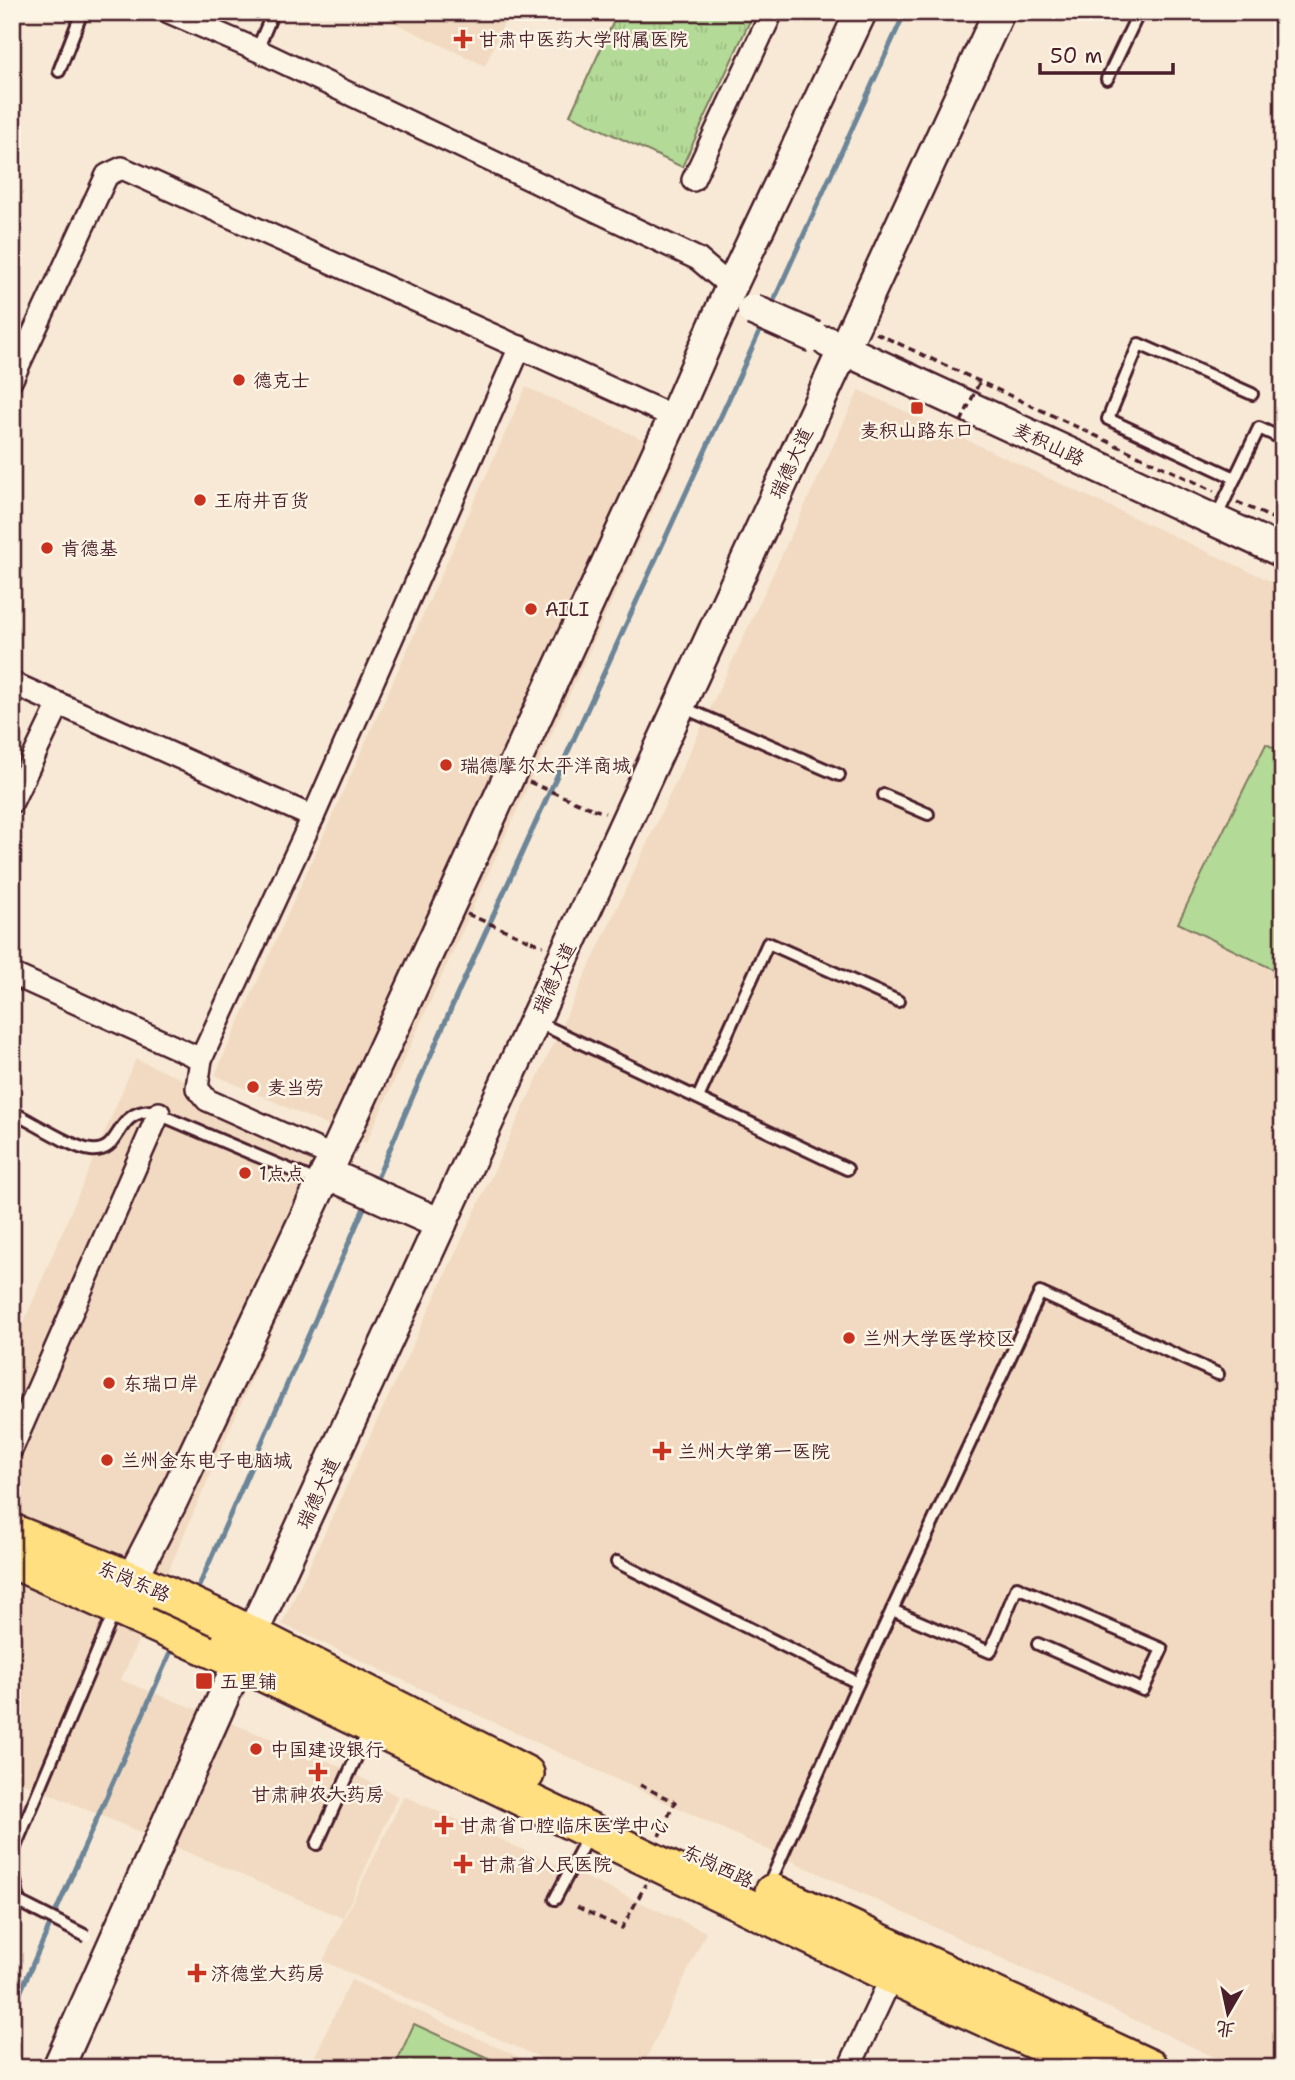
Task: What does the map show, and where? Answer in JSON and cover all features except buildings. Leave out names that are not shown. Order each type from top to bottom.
[{"type":"main road","name":"东岗东路","points":[[12,1532],[136,1599],[246,1648]]},
{"type":"main road","name":"东岗东路","points":[[12,1560],[136,1599]]},
{"type":"main road","name":"东岗西路","points":[[246,1648],[370,1725],[590,1831],[657,1851],[767,1890],[1151,2068]]},
{"type":"main road","name":"东岗西路","points":[[246,1648],[576,1800],[657,1851],[892,1976],[1093,2068]]},
{"type":"street","points":[[169,12],[257,50],[698,259],[731,287]]},
{"type":"street","points":[[693,180],[772,12]]},
{"type":"street","points":[[136,1599],[171,1503],[332,1174],[731,287],[861,12]]},
{"type":"street","name":"瑞德大道","points":[[58,2068],[100,1941],[246,1648],[999,12]]},
{"type":"street","points":[[12,379],[107,175],[122,168],[674,417]]},
{"type":"street","name":"麦积山路","points":[[731,287],[753,310],[814,337],[850,337],[1220,508],[1283,552]]},
{"type":"street","points":[[442,1224],[332,1174],[207,1100],[197,1088],[201,1059],[313,817],[520,347]]},
{"type":"street","points":[[12,683],[313,817]]},
{"type":"street","points":[[12,802],[59,704]]},
{"type":"street","points":[[12,974],[201,1059]]},
{"type":"street","points":[[12,1448],[159,1113]]},
{"type":"street","points":[[849,2068],[892,1976]]},
{"type":"lane","points":[[59,71],[82,12]]},
{"type":"lane","points":[[257,50],[273,12]]},
{"type":"lane","points":[[1107,79],[1139,12]]},
{"type":"lane","points":[[1235,478],[1108,419],[1139,344],[1252,394]]},
{"type":"lane","points":[[1220,508],[1259,428],[1283,439]]},
{"type":"lane","points":[[680,706],[839,775]]},
{"type":"lane","points":[[884,795],[928,814]]},
{"type":"lane","points":[[698,1098],[768,943],[898,1002]]},
{"type":"lane","points":[[534,1020],[847,1169]]},
{"type":"lane","points":[[12,1112],[90,1150],[107,1147],[127,1119],[134,1114],[151,1111],[332,1174]]},
{"type":"lane","points":[[767,1890],[858,1683],[1040,1293],[1218,1374]]},
{"type":"lane","points":[[617,1562],[858,1683]]},
{"type":"lane","points":[[892,1610],[989,1652],[1017,1587],[1163,1649],[1143,1690],[1038,1644]]},
{"type":"lane","points":[[12,1854],[136,1599]]},
{"type":"lane","points":[[317,1844],[370,1725]]},
{"type":"lane","points":[[555,1899],[590,1831]]},
{"type":"lane","points":[[12,1865],[19,1902],[100,1941]]},
{"type":"path","points":[[850,337],[980,381],[1220,508],[1283,523]]},
{"type":"path","points":[[961,422],[980,381]]},
{"type":"path","points":[[528,782],[593,808]]},
{"type":"path","points":[[467,914],[531,941]]},
{"type":"path","points":[[577,1907],[622,1928],[676,1802],[640,1785]]},
{"type":"shaded area","name":"甘肃中医药大学附属医院","points":[[372,12],[509,12],[485,66]]},
{"type":"shaded area","name":"瑞德摩尔太平洋商城","points":[[526,387],[678,455],[366,1143],[215,1075]]},
{"type":"shaded area","name":"兰州大学医学校区","points":[[859,390],[1283,587],[1283,2068],[1238,2068],[282,1624]]},
{"type":"shaded area","points":[[136,1059],[350,1152],[121,1680],[328,1761],[398,1796],[343,1918],[12,1778],[12,1350]]},
{"type":"shaded area","name":"甘肃省人民医院","points":[[404,1796],[706,1932],[642,2068],[564,2068],[323,1961]]},
{"type":"shaded area","points":[[351,1980],[542,2068],[309,2068]]},
{"type":"green space","points":[[618,12],[754,12],[682,167],[570,115]]},
{"type":"green space","points":[[1266,744],[1283,752],[1283,974],[1178,923]]},
{"type":"green space","points":[[414,2024],[510,2068],[394,2068]]},
{"type":"waterway","points":[[770,309],[905,12]]},
{"type":"waterway","points":[[375,1183],[457,995],[763,324]]},
{"type":"waterway","points":[[196,1593],[367,1201]]},
{"type":"waterway","points":[[12,2011],[174,1644]]},
{"type":"place","name":"甘肃中医药大学附属医院","points":[[463,39]]},
{"type":"place","name":"德克士","points":[[239,380]]},
{"type":"place","name":"麦积山路东口","points":[[917,408]]},
{"type":"place","name":"王府井百货","points":[[200,500]]},
{"type":"place","name":"肯德基","points":[[47,548]]},
{"type":"place","name":"AILI","points":[[531,609]]},
{"type":"place","name":"瑞德摩尔太平洋商城","points":[[446,765]]},
{"type":"place","name":"麦当劳","points":[[253,1087]]},
{"type":"place","name":"1点点","points":[[245,1173]]},
{"type":"place","name":"兰州大学医学校区","points":[[849,1338]]},
{"type":"place","name":"东瑞口岸","points":[[109,1383]]},
{"type":"place","name":"兰州大学第一医院","points":[[662,1451]]},
{"type":"place","name":"兰州金东电子电脑城","points":[[107,1460]]},
{"type":"place","name":"五里铺","points":[[204,1681]]},
{"type":"place","name":"中国建设银行","points":[[256,1749]]},
{"type":"place","name":"甘肃神农大药房","points":[[318,1772]]},
{"type":"place","name":"甘肃省口腔临床医学中心","points":[[444,1825]]},
{"type":"place","name":"甘肃省人民医院","points":[[463,1864]]},
{"type":"place","name":"济德堂大药房","points":[[197,1973]]}]
